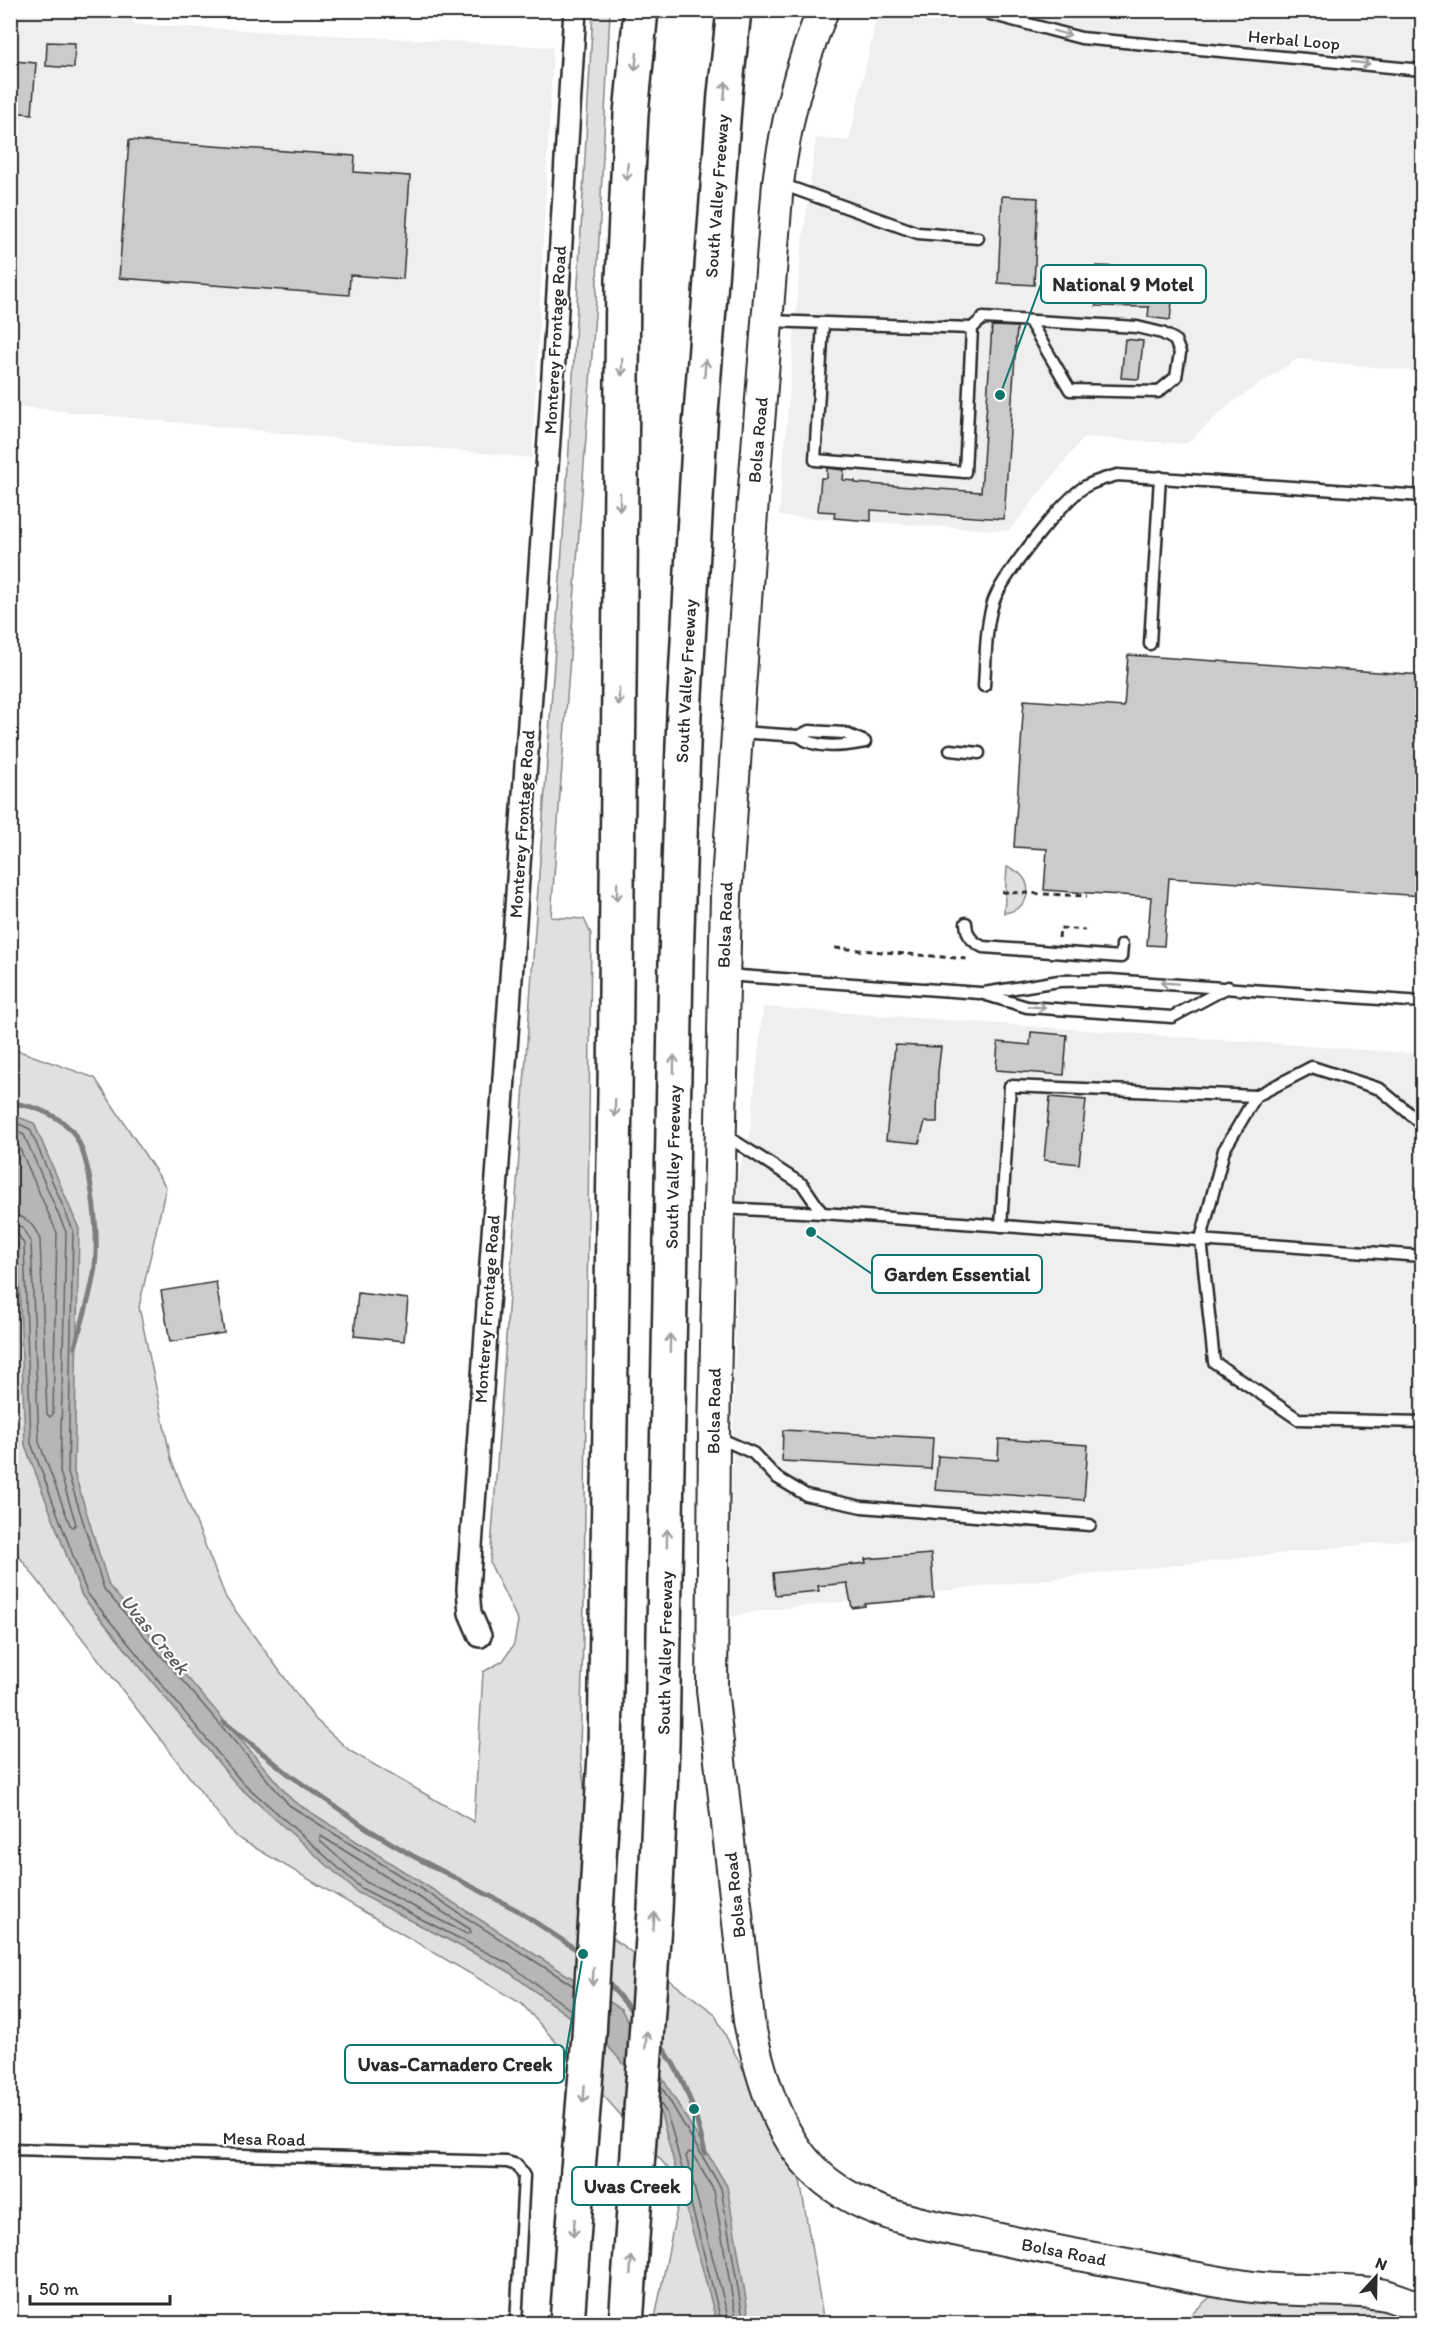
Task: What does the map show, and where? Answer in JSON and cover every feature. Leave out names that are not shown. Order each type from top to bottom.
[{"type":"highway","points":[[567,2324],[589,2036],[605,1754],[609,1589],[623,279],[631,114],[641,10]]},
{"type":"highway","name":"South Valley Freeway","points":[[626,2324],[650,1980],[664,1698],[675,1043],[683,737],[700,427],[722,124],[734,10]]},
{"type":"main road","name":"Bolsa Road","points":[[823,10],[788,112],[778,183],[736,732],[723,974],[714,1435],[712,1689],[749,2020],[757,2060],[771,2100],[786,2131],[804,2157],[825,2180],[853,2199],[882,2212],[919,2223],[1090,2258],[1262,2288],[1382,2294],[1422,2310]]},
{"type":"street","name":"Monterey Frontage Road","points":[[480,1636],[470,1613],[468,1589],[550,425],[575,10]]},
{"type":"lane","name":"Herbal Loop","points":[[987,10],[990,14],[1081,38],[1422,70]]},
{"type":"lane","points":[[778,183],[918,233],[978,238]]},
{"type":"lane","points":[[768,321],[972,328],[983,318],[1137,327],[1162,333],[1175,339],[1180,353],[1176,377],[1158,393],[1070,390],[1030,322]]},
{"type":"lane","points":[[823,324],[815,460],[965,472],[972,328]]},
{"type":"lane","points":[[984,686],[993,603],[1001,585],[1062,507],[1086,486],[1117,474],[1422,496]]},
{"type":"lane","points":[[1150,644],[1160,477]]},
{"type":"lane","points":[[736,732],[799,736],[809,731],[844,733],[865,742],[843,746],[808,744],[799,736]]},
{"type":"lane","points":[[950,750],[979,753]]},
{"type":"lane","points":[[966,923],[967,933],[973,941],[983,947],[1121,957],[1122,945]]},
{"type":"lane","points":[[723,974],[980,993],[1027,1006],[1172,1017],[1228,987]]},
{"type":"lane","points":[[980,993],[1059,981],[1110,980],[1422,1002]]},
{"type":"lane","points":[[1001,1226],[1010,1086],[1256,1096],[1312,1066],[1380,1089],[1422,1124]]},
{"type":"lane","points":[[1256,1096],[1224,1150],[1201,1239],[1214,1362],[1298,1419],[1421,1422],[1422,1419]]},
{"type":"lane","points":[[720,1132],[803,1185],[822,1213]]},
{"type":"lane","points":[[719,1208],[822,1213],[1422,1256]]},
{"type":"lane","points":[[714,1435],[753,1453],[776,1477],[806,1495],[862,1507],[1090,1525]]},
{"type":"lane","name":"Mesa Road","points":[[10,2149],[507,2162],[517,2165],[524,2176],[516,2324]]},
{"type":"path","points":[[1002,892],[1087,896]]},
{"type":"path","points":[[1059,938],[1060,928],[1085,930]]},
{"type":"path","points":[[835,948],[968,958]]},
{"type":"shaded area","points":[[10,11],[136,11],[133,24],[553,47],[532,458],[11,406]]},
{"type":"shaded area","points":[[593,11],[610,11],[596,300],[551,917],[584,919],[591,934],[584,1602],[580,1748],[587,1814],[611,1937],[714,2013],[800,2180],[824,2323],[654,2323],[682,2184],[522,2004],[235,1836],[11,1546],[11,1048],[95,1078],[166,1187],[139,1307],[171,1459],[226,1598],[315,1719],[350,1751],[474,1822],[483,1672],[503,1661],[514,1644],[518,1621],[490,1563],[568,466]]},
{"type":"shaded area","points":[[878,11],[1422,11],[1422,372],[1297,359],[1230,404],[1186,444],[1084,437],[1009,531],[779,516],[801,255],[816,138],[849,141]]},
{"type":"shaded area","points":[[1007,867],[1023,877],[1028,892],[1021,905],[1004,913]]},
{"type":"shaded area","points":[[763,1007],[1422,1054],[1422,1538],[761,1611],[730,1617],[738,1174],[750,1133]]},
{"type":"shaded area","points":[[1210,2297],[1369,2302],[1412,2323],[1181,2324]]},
{"type":"water","points":[[10,1114],[34,1123],[79,1229],[74,1472],[109,1586],[293,1801],[621,2009],[727,2186],[750,2323],[717,2323],[661,2114],[606,2044],[506,1970],[358,1893],[236,1784],[82,1596],[25,1445],[18,1244],[10,1234]]},
{"type":"building","points":[[47,42],[75,43],[74,68],[46,66]]},
{"type":"building","points":[[14,61],[36,63],[32,114],[11,112]]},
{"type":"building","points":[[129,140],[355,156],[354,172],[410,176],[403,279],[350,275],[349,295],[119,278]]},
{"type":"building","points":[[1002,196],[1038,198],[1034,285],[998,283]]},
{"type":"building","points":[[1154,263],[1176,266],[1170,320],[1148,317],[1149,307],[1096,306],[1097,266],[1153,268]]},
{"type":"building","points":[[992,326],[1017,327],[1004,519],[871,510],[871,521],[834,518],[835,512],[818,511],[821,478],[827,478],[827,468],[844,470],[843,480],[855,481],[855,483],[981,492]]},
{"type":"building","points":[[1125,339],[1143,341],[1139,379],[1121,378]]},
{"type":"building","points":[[1128,655],[1422,675],[1422,896],[1169,878],[1164,946],[1147,945],[1151,897],[1044,890],[1047,849],[1014,847],[1024,700],[1124,707]]},
{"type":"building","points":[[1031,1032],[1067,1035],[1064,1075],[996,1070],[998,1042],[1030,1045]]},
{"type":"building","points":[[895,1045],[941,1047],[937,1122],[925,1122],[919,1143],[886,1140]]},
{"type":"building","points":[[1050,1097],[1086,1100],[1079,1164],[1044,1160]]},
{"type":"building","points":[[216,1282],[224,1333],[170,1342],[161,1291]]},
{"type":"building","points":[[358,1293],[408,1299],[404,1341],[354,1336]]},
{"type":"building","points":[[783,1430],[933,1438],[931,1469],[782,1461]]},
{"type":"building","points":[[999,1439],[1088,1445],[1084,1500],[935,1490],[938,1456],[998,1460]]},
{"type":"building","points":[[931,1554],[934,1598],[865,1604],[865,1606],[852,1608],[847,1583],[818,1586],[819,1591],[775,1595],[773,1573],[866,1563],[865,1559]]},
{"type":"waterway","name":"Uvas Creek","points":[[10,1103],[39,1109],[65,1124],[77,1139],[87,1166],[95,1219],[96,1253],[92,1286],[75,1347]]},
{"type":"waterway","name":"Uvas Creek","points":[[224,1722],[291,1776],[371,1831],[413,1856],[517,1910],[583,1954]]},
{"type":"waterway","points":[[605,1979],[636,2016]]},
{"type":"waterway","name":"Uvas Creek","points":[[657,2041],[682,2080],[698,2123],[705,2153]]},
{"type":"place","name":"National 9 Motel","points":[[1000,395]]},
{"type":"place","name":"Garden Essential","points":[[811,1232]]},
{"type":"place","name":"Uvas-Carnadero Creek","points":[[583,1954]]},
{"type":"place","name":"Uvas Creek","points":[[694,2109]]}]
